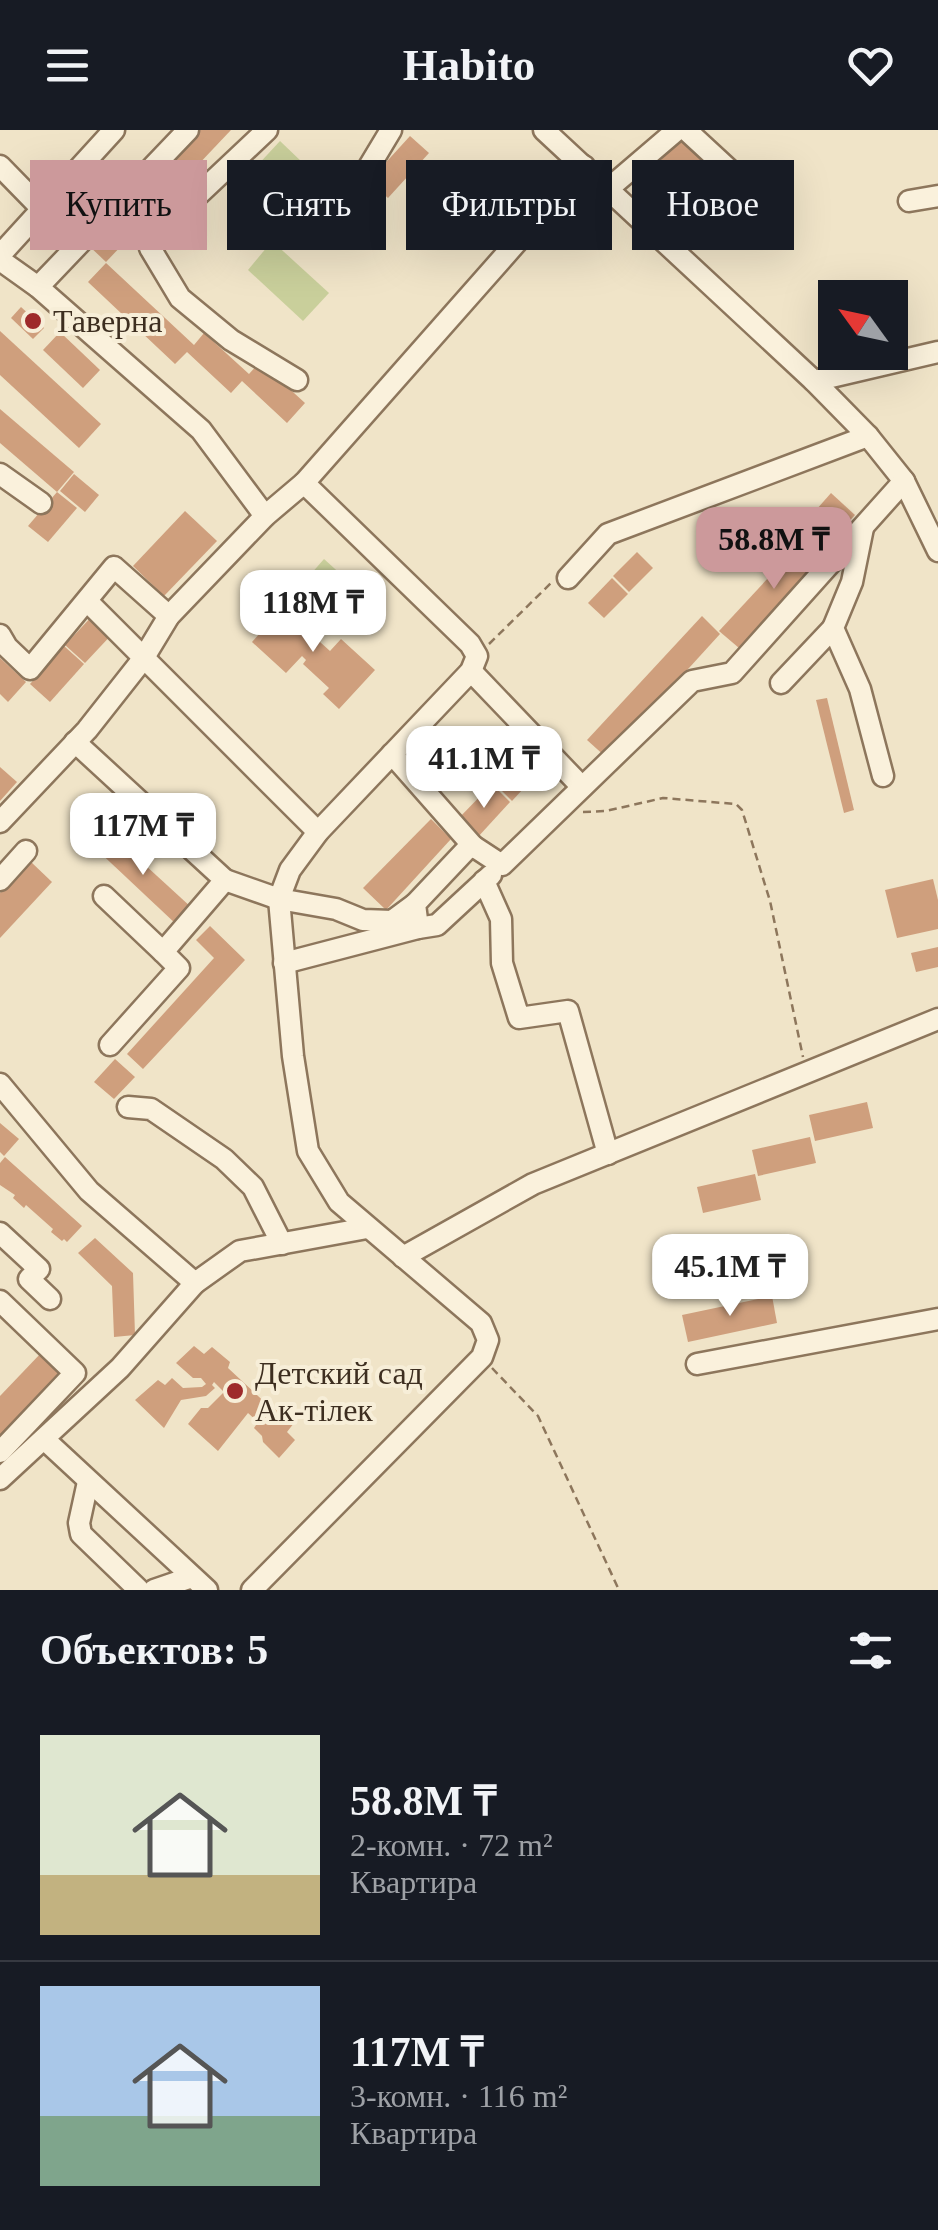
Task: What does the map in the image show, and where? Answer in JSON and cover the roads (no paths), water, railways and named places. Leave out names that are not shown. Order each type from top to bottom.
[{"type":"street","points":[[86,160],[114,130]]},
{"type":"street","points":[[38,287],[188,130]]},
{"type":"street","points":[[267,130],[181,211],[150,248],[180,298],[231,340],[298,380]]},
{"type":"street","points":[[373,160],[391,130]]},
{"type":"street","points":[[544,130],[577,160]]},
{"type":"street","points":[[612,185],[676,130]]},
{"type":"street","points":[[686,130],[718,160]]},
{"type":"street","points":[[0,166],[30,198]]},
{"type":"street","points":[[612,192],[868,436],[930,515],[938,551]]},
{"type":"street","points":[[909,201],[938,196]]},
{"type":"street","points":[[30,220],[0,258],[202,430],[265,516]]},
{"type":"street","points":[[0,822],[75,742],[143,659],[168,616],[265,516],[304,483],[510,250]]},
{"type":"street","points":[[814,381],[938,352]]},
{"type":"street","points":[[568,578],[608,534],[868,436]]},
{"type":"street","points":[[0,474],[41,503]]},
{"type":"street","points":[[284,963],[437,925],[692,681],[732,673],[904,482]]},
{"type":"street","points":[[304,483],[470,644],[474,663],[582,786]]},
{"type":"street","points":[[781,683],[833,628],[852,582],[864,526]]},
{"type":"street","points":[[0,636],[30,669],[114,568],[168,616]]},
{"type":"street","points":[[87,600],[318,832]]},
{"type":"street","points":[[833,628],[860,690],[884,776]]},
{"type":"street","points":[[252,1590],[482,1357],[488,1340],[481,1323],[339,1202],[308,1151],[293,1056],[279,899],[290,870],[318,832],[474,663]]},
{"type":"street","points":[[75,742],[225,880],[279,899],[336,909],[362,920],[392,921],[474,846]]},
{"type":"street","points":[[392,754],[474,846],[502,864]]},
{"type":"street","points":[[0,880],[26,851]]},
{"type":"street","points":[[163,952],[225,880]]},
{"type":"street","points":[[484,881],[501,920],[502,964],[519,1018],[568,1011],[608,1154]]},
{"type":"street","points":[[104,896],[178,968],[110,1045]]},
{"type":"street","points":[[414,904],[418,928]]},
{"type":"street","points":[[403,1256],[534,1184],[938,1019]]},
{"type":"street","points":[[0,1084],[89,1191],[195,1284]]},
{"type":"street","points":[[128,1108],[152,1109],[224,1158],[253,1187],[282,1244]]},
{"type":"street","points":[[0,1478],[120,1368],[195,1284],[240,1251],[367,1228]]},
{"type":"street","points":[[0,1234],[38,1269],[29,1279],[50,1299]]},
{"type":"street","points":[[0,1301],[75,1373],[0,1452]]},
{"type":"street","points":[[697,1364],[938,1319]]},
{"type":"street","points":[[44,1439],[200,1583]]},
{"type":"street","points":[[88,1482],[78,1523],[81,1534],[138,1590]]},
{"type":"street","points":[[154,1590],[200,1583]]},
{"type":"place","name":"Таверна","points":[[33,321]]},
{"type":"place","name":"Детский сад Ак-тiлек","points":[[235,1391]]}]
